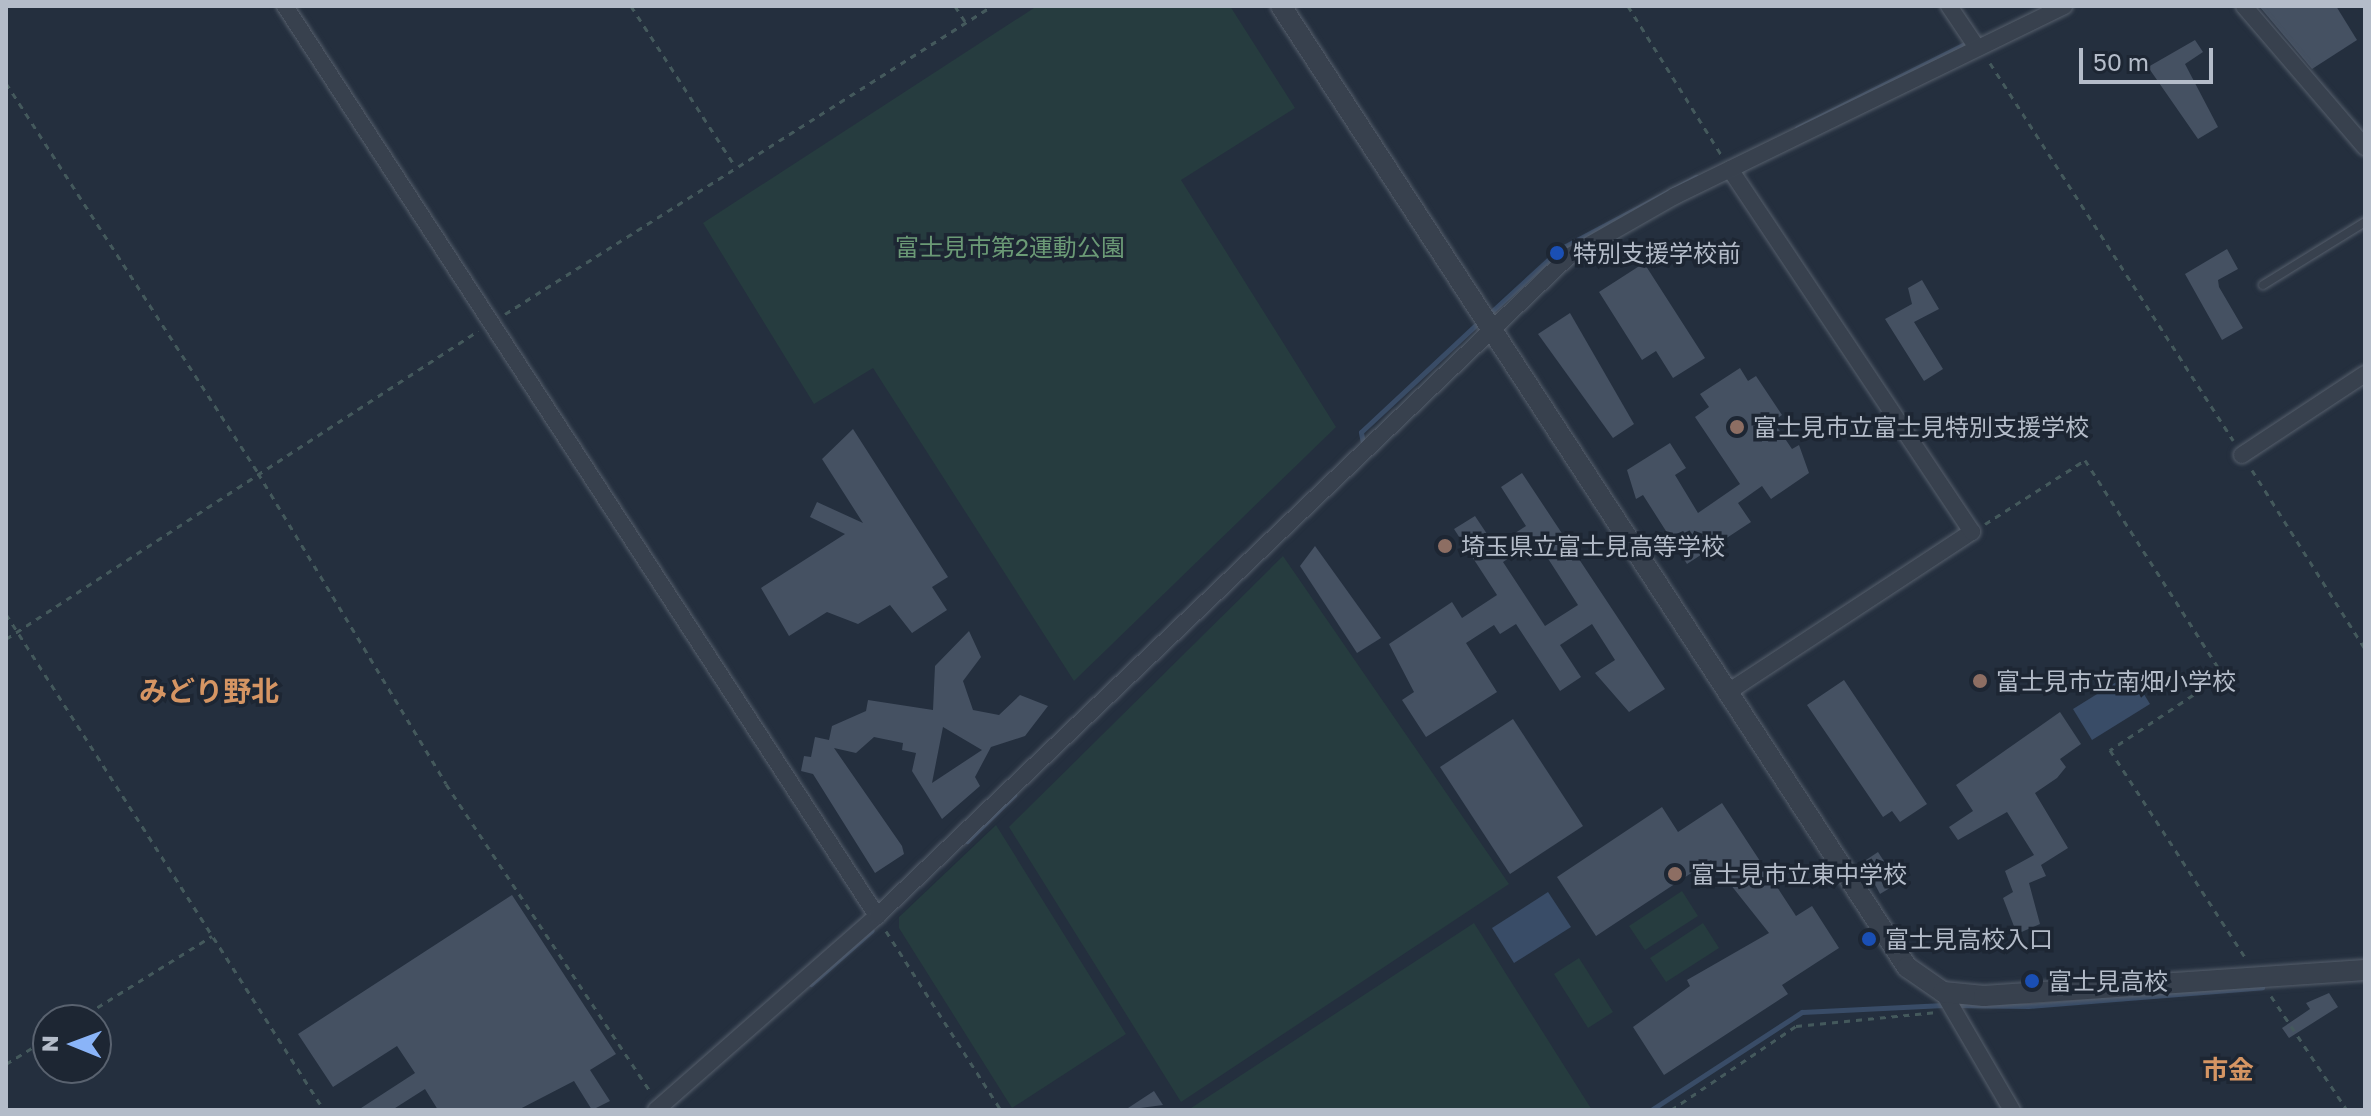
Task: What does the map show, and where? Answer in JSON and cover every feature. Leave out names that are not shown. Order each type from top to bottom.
[{"type":"street","points":[[285,6],[877,916]]},
{"type":"street","points":[[1281,6],[1891,947],[1945,1001],[2012,1110]]},
{"type":"street","points":[[1949,6],[1977,46]]},
{"type":"street","points":[[658,1108],[877,916],[1491,328],[1588,242],[1977,46],[2064,6]]},
{"type":"street","points":[[2244,6],[2365,147]]},
{"type":"street","points":[[1728,692],[1972,532],[1730,169]]},
{"type":"street","points":[[2242,455],[2365,374]]},
{"type":"street","points":[[1945,1001],[2365,970]]},
{"type":"lane","points":[[2263,285],[2365,222]]},
{"type":"path","points":[[631,6],[735,166]]},
{"type":"path","points":[[955,6],[966,23]]},
{"type":"path","points":[[6,639],[490,323],[992,6]]},
{"type":"path","points":[[1628,6],[1730,169]]},
{"type":"path","points":[[1977,46],[2365,649]]},
{"type":"path","points":[[6,83],[258,473],[446,784],[658,1108]]},
{"type":"path","points":[[1972,532],[2085,460],[2223,675],[2110,750],[2347,1110]]},
{"type":"path","points":[[6,614],[324,1110]]},
{"type":"path","points":[[877,916],[1001,1110]]},
{"type":"path","points":[[103,1004],[212,936]]},
{"type":"path","points":[[1672,1110],[1796,1026],[1916,1019],[1945,1001]]},
{"type":"path","points":[[6,1064],[32,1048]]},
{"type":"green space","name":"富士見市第2運動公園","points":[[1037,6],[1230,6],[1295,108],[1181,180],[1336,427],[1074,681],[873,368],[814,404],[703,223]]},
{"type":"green space","points":[[1283,556],[1509,884],[1181,1102],[1009,827]]},
{"type":"green space","points":[[996,825],[1126,1034],[1012,1108],[899,928],[899,917]]},
{"type":"green space","points":[[1682,891],[1698,916],[1645,950],[1629,926]]},
{"type":"green space","points":[[1474,923],[1592,1110],[1188,1110]]},
{"type":"green space","points":[[1703,923],[1719,948],[1666,982],[1650,958]]},
{"type":"green space","points":[[1579,958],[1613,1012],[1588,1028],[1554,974]]},
{"type":"water","points":[[2131,673],[2150,704],[2092,740],[2073,709]]},
{"type":"water","points":[[1548,892],[1571,927],[1514,963],[1492,928]]},
{"type":"building","points":[[2259,6],[2336,6],[2357,40],[2312,69]]},
{"type":"building","points":[[2195,40],[2203,52],[2185,64],[2218,127],[2198,139],[2148,67]]},
{"type":"building","points":[[2227,249],[2238,269],[2218,280],[2219,287],[2243,328],[2222,340],[2185,274]]},
{"type":"building","points":[[1644,263],[1705,358],[1673,378],[1656,351],[1642,360],[1599,292]]},
{"type":"building","points":[[1922,280],[1939,309],[1914,322],[1943,369],[1924,381],[1885,319],[1912,304],[1908,288]]},
{"type":"building","points":[[1570,313],[1634,424],[1613,438],[1538,334]]},
{"type":"building","points":[[1740,368],[1748,381],[1756,376],[1782,415],[1773,421],[1792,449],[1799,445],[1809,473],[1771,499],[1762,486],[1738,503],[1751,522],[1687,564],[1643,495],[1636,499],[1627,470],[1670,443],[1686,468],[1675,475],[1698,513],[1740,484],[1695,417],[1709,407],[1700,394]]},
{"type":"building","points":[[853,429],[948,577],[932,587],[947,610],[912,633],[890,605],[858,624],[827,612],[789,636],[761,588],[845,534],[810,517],[817,502],[863,523],[822,459]]},
{"type":"building","points":[[1522,473],[1665,689],[1629,712],[1595,673],[1615,660],[1592,624],[1560,645],[1581,677],[1560,691],[1516,624],[1500,634],[1494,625],[1466,643],[1497,692],[1426,737],[1402,700],[1414,692],[1389,644],[1452,602],[1462,618],[1497,595],[1454,529],[1475,516],[1495,546],[1526,526],[1501,487]],"holes":[[[1536,540],[1578,605],[1545,626],[1503,562]]]},
{"type":"building","points":[[1315,546],[1381,638],[1357,653],[1300,566]]},
{"type":"building","points":[[969,631],[981,657],[963,681],[973,710],[999,715],[1020,695],[1048,706],[1025,736],[991,747],[975,777],[980,786],[942,819],[912,771],[916,753],[902,750],[903,743],[874,737],[856,753],[834,748],[902,846],[904,854],[875,873],[813,774],[801,771],[804,756],[811,757],[815,737],[829,740],[832,726],[866,711],[868,700],[933,710],[935,666]],"holes":[[[943,727],[982,750],[932,783]]]},
{"type":"building","points":[[1844,680],[1927,804],[1900,822],[1892,811],[1883,817],[1807,705]]},
{"type":"building","points":[[2060,712],[2081,744],[2060,759],[2066,767],[2057,778],[2035,793],[2068,848],[2041,865],[2046,876],[2029,883],[2040,924],[2017,934],[2003,898],[2013,892],[2005,871],[2034,855],[2007,812],[1958,840],[1949,827],[1973,811],[1956,785]]},
{"type":"building","points":[[1513,719],[1583,826],[1510,874],[1440,767]]},
{"type":"building","points":[[1722,803],[1796,916],[1812,906],[1839,948],[1782,985],[1788,994],[1664,1075],[1633,1027],[1690,986],[1687,980],[1769,933],[1711,860],[1596,936],[1557,877],[1662,807],[1678,832]]},
{"type":"building","points":[[1878,852],[1898,883],[1880,894],[1863,862]]},
{"type":"building","points":[[512,895],[616,1054],[590,1070],[610,1101],[592,1110],[574,1081],[518,1110],[438,1110],[425,1089],[392,1110],[358,1110],[415,1073],[397,1046],[333,1087],[298,1034]]},
{"type":"building","points":[[2329,993],[2338,1007],[2289,1038],[2282,1028],[2310,1009],[2306,1003]]},
{"type":"building","points":[[1154,1091],[1163,1105],[1125,1110]]},
{"type":"waterway","points":[[1797,128],[1971,41]]},
{"type":"waterway","points":[[1489,314],[1560,249],[1696,177]]},
{"type":"waterway","points":[[1364,448],[1361,432],[1481,320]]},
{"type":"waterway","points":[[967,841],[1014,795]]},
{"type":"waterway","points":[[811,984],[872,930]]},
{"type":"waterway","points":[[1954,1005],[2028,1006],[2262,987]]},
{"type":"waterway","points":[[1651,1110],[1802,1012],[1944,1005]]},
{"type":"place","name":"特別支援学校前","points":[[1557,253]]},
{"type":"place","name":"富士見市立富士見特別支援学校","points":[[1737,427]]},
{"type":"place","name":"埼玉県立富士見高等学校","points":[[1445,546]]},
{"type":"place","name":"富士見市立南畑小学校","points":[[1980,681]]},
{"type":"place","name":"富士見市立東中学校","points":[[1675,874]]},
{"type":"place","name":"富士見高校入口","points":[[1869,939]]},
{"type":"place","name":"富士見高校","points":[[2032,981]]},
{"type":"district","name":"みどり野北","points":[[209,691]]},
{"type":"district","name":"市金","points":[[2228,1070]]}]
